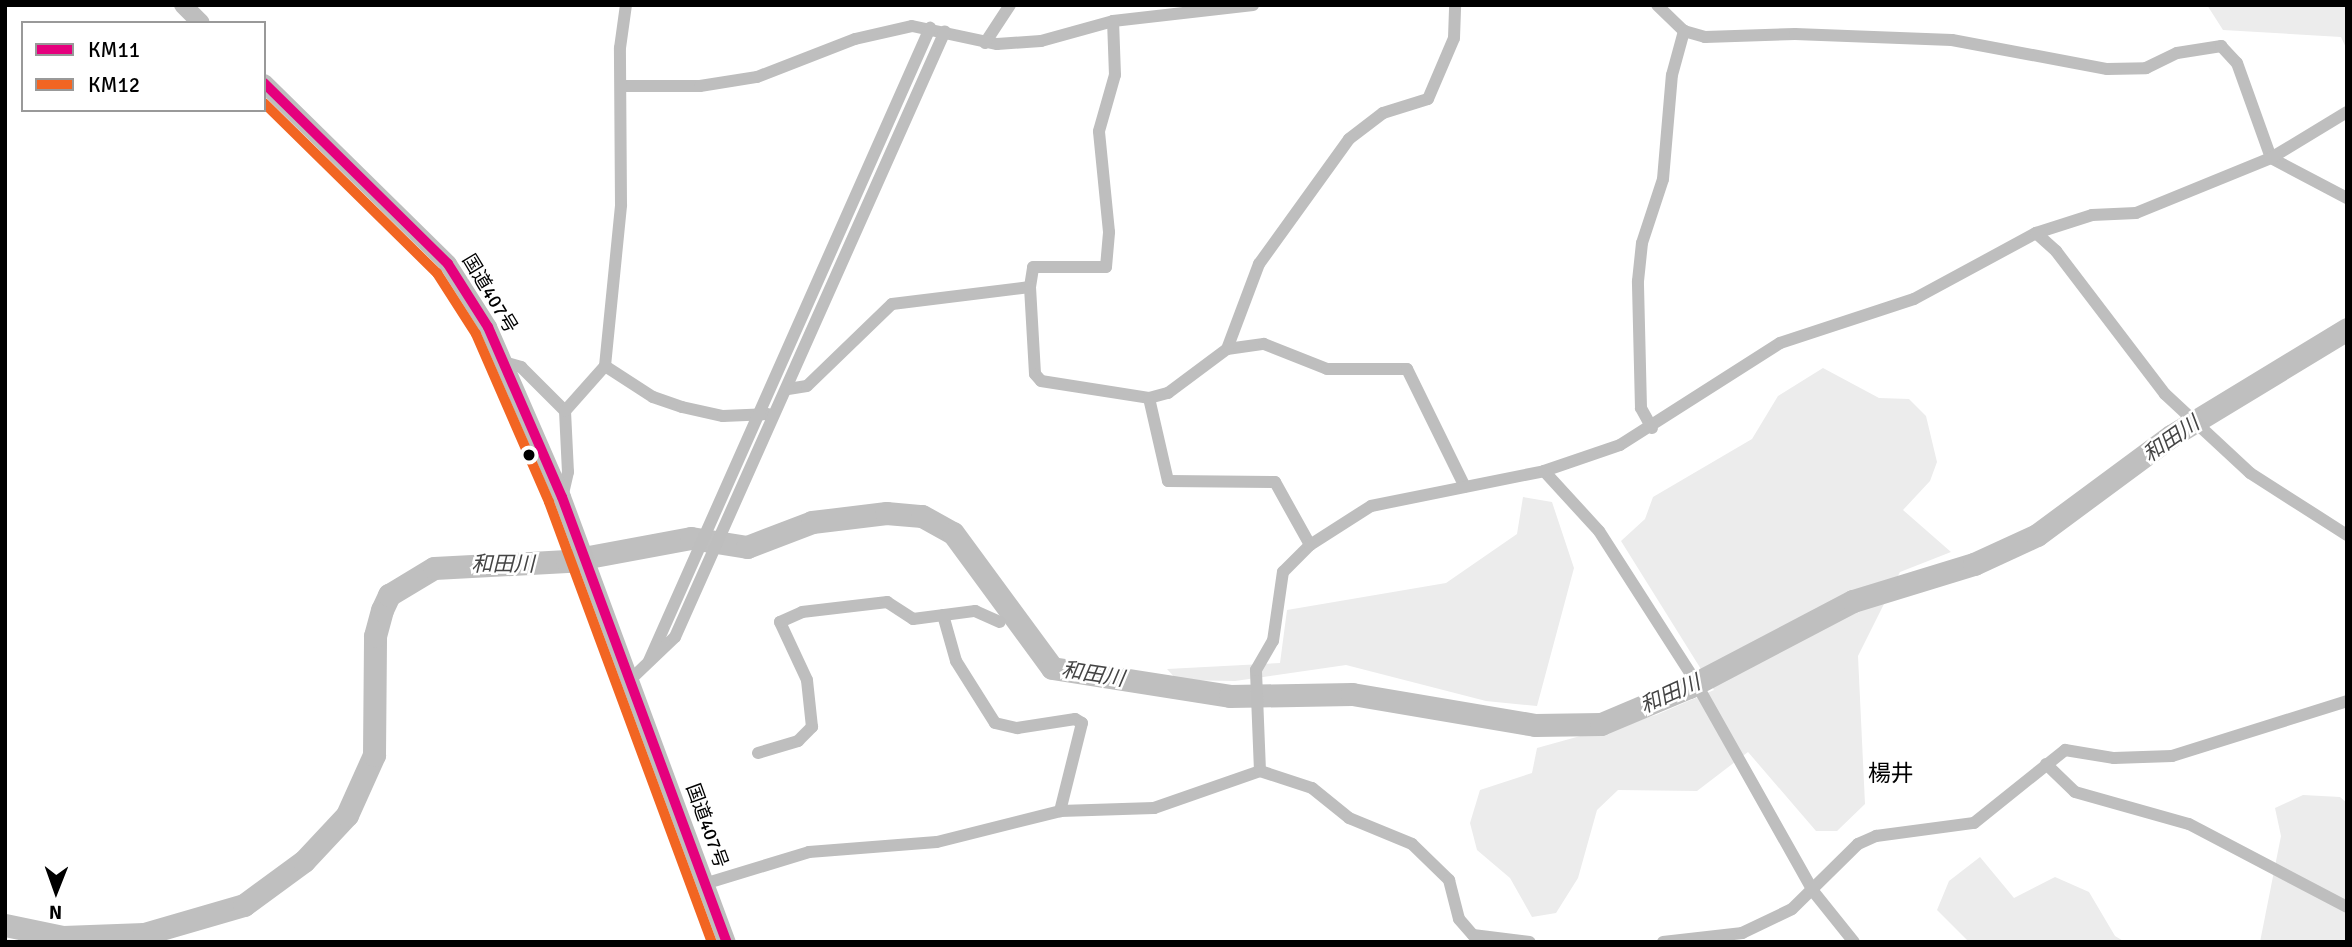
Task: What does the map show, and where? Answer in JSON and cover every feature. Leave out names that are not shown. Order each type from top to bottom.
[{"type":"highway","points":[[183,5],[199,21]]},
{"type":"highway","name":"国道407号","points":[[266,85],[448,264],[504,362],[562,497],[727,942]]},
{"type":"street","points":[[565,411],[605,366],[621,205],[620,48],[626,5]]},
{"type":"street","points":[[985,43],[1010,5]]},
{"type":"street","points":[[622,86],[700,86],[757,77],[880,31],[930,28],[985,43],[1041,41],[1113,21],[1171,11],[1253,5]]},
{"type":"street","points":[[1227,349],[1259,264],[1349,139],[1383,113],[1428,99],[1454,38],[1455,5]]},
{"type":"street","points":[[1657,5],[1684,32],[1738,38],[1795,34],[1952,40],[2107,69],[2146,68],[2176,53],[2221,46],[2237,62],[2271,158],[2347,198]]},
{"type":"street","points":[[1113,21],[1115,75],[1098,131],[1109,232],[1106,267],[1033,267],[1030,287],[1035,374],[1041,381],[1149,398],[1168,393],[1227,349],[1264,344],[1327,369],[1407,369],[1465,487]]},
{"type":"street","points":[[630,680],[675,637],[930,28]]},
{"type":"street","points":[[769,414],[788,389],[945,31]]},
{"type":"street","points":[[1652,428],[1641,408],[1638,281],[1642,243],[1663,179],[1672,75],[1684,32]]},
{"type":"street","points":[[1260,771],[1256,670],[1273,641],[1283,572],[1310,545],[1371,506],[1544,471],[1652,428],[1746,360],[1914,299],[2036,233],[2092,215],[2136,212],[2271,158],[2347,112]]},
{"type":"street","points":[[2036,233],[2056,251],[2165,394],[2250,473],[2347,535]]},
{"type":"street","points":[[788,389],[807,386],[892,304],[1030,287]]},
{"type":"street","points":[[504,362],[521,367],[565,411],[568,472],[562,497]]},
{"type":"street","points":[[605,366],[653,397],[682,407],[723,416],[769,414]]},
{"type":"street","points":[[1149,398],[1168,481],[1275,482],[1310,545]]},
{"type":"street","points":[[1544,471],[1599,531],[1678,654],[1813,891],[1854,942]]},
{"type":"street","points":[[758,753],[798,741],[813,727],[807,680],[780,622],[802,612],[887,602],[913,619],[975,611],[1000,622]]},
{"type":"street","points":[[943,615],[956,661],[995,723],[1017,728],[1075,719],[1082,723],[1060,811]]},
{"type":"street","points":[[1663,942],[1742,933],[1792,909],[1858,844],[1894,832],[1974,823],[2065,750],[2114,758],[2172,756],[2347,701]]},
{"type":"street","points":[[2046,764],[2075,792],[2189,824],[2347,907]]},
{"type":"street","points":[[704,884],[809,852],[937,842],[1060,811],[1154,808],[1260,771],[1312,788],[1349,818],[1412,844],[1448,880],[1459,919],[1473,934],[1530,942]]},
{"type":"shaded area","points":[[2207,5],[2347,5],[2347,50],[2341,37],[2223,30]]},
{"type":"shaded area","points":[[1823,368],[1879,398],[1909,399],[1926,416],[1937,462],[1930,481],[1903,510],[1951,552],[1900,572],[1858,656],[1865,804],[1837,831],[1816,831],[1748,752],[1697,791],[1618,790],[1597,810],[1578,878],[1556,913],[1532,917],[1510,878],[1477,850],[1470,823],[1480,790],[1532,773],[1537,748],[1656,715],[1714,690],[1621,541],[1645,519],[1653,497],[1752,439],[1778,396]]},
{"type":"shaded area","points":[[1523,497],[1552,502],[1574,568],[1537,706],[1486,701],[1346,665],[1235,681],[1177,680],[1167,669],[1280,663],[1287,610],[1446,583],[1517,534]]},
{"type":"shaded area","points":[[2303,795],[2340,797],[2347,803],[2347,942],[2260,942],[2281,836],[2275,808]]},
{"type":"shaded area","points":[[1980,857],[2014,898],[2055,877],[2089,892],[2115,936],[2125,942],[1969,942],[1937,910],[1949,881]]},
{"type":"waterway","name":"和田川","points":[[5,925],[63,937],[144,934],[244,905],[304,861],[347,815],[374,755],[375,636],[382,610],[389,595],[434,568],[567,561],[691,538],[747,547],[812,522],[886,513],[922,516],[953,533],[1052,668],[1230,696],[1352,694],[1535,725],[1601,724],[1689,687],[1853,601],[1974,564],[2037,535],[2171,436],[2347,329]]},
{"type":"transit line","name":"KM11","points":[[266,85],[448,264],[488,327],[562,497],[727,942]]},
{"type":"transit line","name":"KM12","points":[[266,105],[437,273],[476,334],[549,502],[712,942]]},
{"type":"district","name":"楊井","points":[[1891,774]]}]
